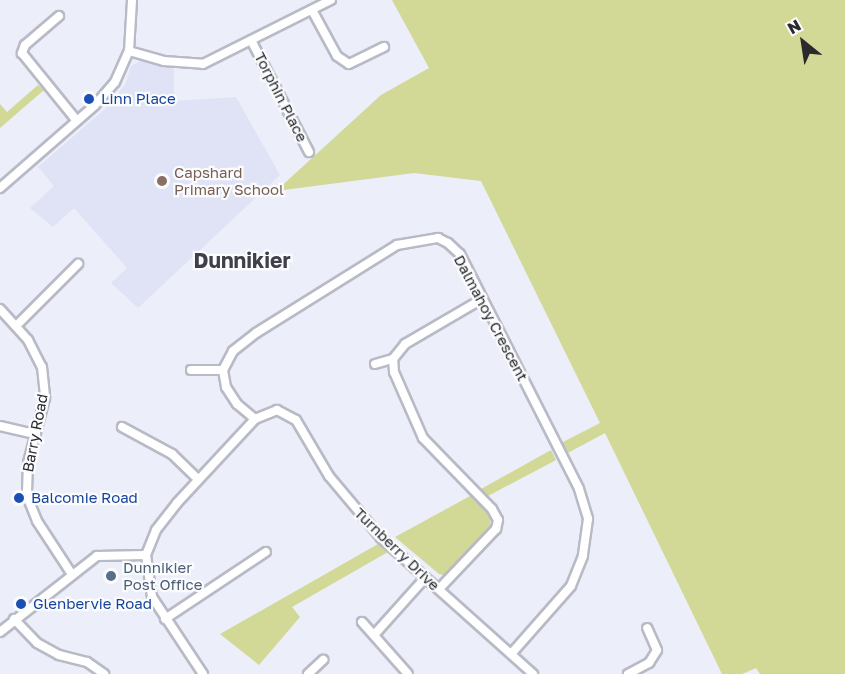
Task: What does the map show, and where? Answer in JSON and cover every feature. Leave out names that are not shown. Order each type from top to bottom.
[{"type":"street","points":[[0,188],[77,121],[115,82],[129,51],[132,0]]},
{"type":"street","points":[[129,51],[164,62],[203,64],[252,42],[331,0]]},
{"type":"street","points":[[312,10],[337,56],[349,64],[384,47]]},
{"type":"street","points":[[59,16],[25,45],[22,53],[77,121]]},
{"type":"street","name":"Torphin Place","points":[[252,42],[309,152]]},
{"type":"street","name":"Dalmahoy Crescent","points":[[223,370],[233,351],[256,333],[405,243],[438,238],[448,243],[460,254],[579,489],[588,519],[583,556],[571,586],[512,653]]},
{"type":"street","points":[[16,326],[78,264]]},
{"type":"street","points":[[375,364],[393,359],[405,344],[482,299]]},
{"type":"street","name":"Barry Road","points":[[0,309],[16,326],[42,367],[45,398],[28,463],[27,496],[37,521],[71,573]]},
{"type":"street","points":[[393,359],[394,372],[423,438],[486,502],[498,520],[496,529],[439,589]]},
{"type":"street","points":[[191,370],[223,370],[226,387],[237,404],[255,420],[198,479],[160,523],[146,555],[147,583],[165,619],[203,674]]},
{"type":"street","name":"Turnberry Drive","points":[[255,420],[277,410],[296,420],[347,500],[425,578],[512,653],[528,672]]},
{"type":"street","points":[[0,426],[36,434]]},
{"type":"street","points":[[122,427],[172,454],[198,479]]},
{"type":"street","points":[[165,619],[266,552]]},
{"type":"street","points":[[0,632],[71,573],[97,556],[146,555]]},
{"type":"street","points":[[374,635],[425,578]]},
{"type":"street","points":[[14,619],[37,642],[58,655],[87,662],[104,674]]},
{"type":"street","points":[[362,622],[408,674]]},
{"type":"street","points":[[628,674],[649,663],[657,650],[647,628]]},
{"type":"street","points":[[308,674],[323,660]]},
{"type":"shaded area","name":"Capshard Primary School","points":[[143,60],[174,69],[174,101],[236,97],[280,175],[138,308],[111,283],[127,268],[74,208],[53,227],[30,208],[54,186],[38,167],[105,109],[125,85],[131,66]]},
{"type":"green space","points":[[392,0],[845,0],[845,674],[760,674],[756,668],[742,674],[722,674],[605,433],[564,455],[559,444],[600,423],[481,181],[414,173],[276,191],[381,95],[429,68]]},
{"type":"green space","points":[[38,85],[44,90],[0,128],[0,104],[7,112]]},
{"type":"green space","points":[[551,450],[556,460],[488,496],[481,489]]},
{"type":"green space","points":[[472,495],[491,512],[490,529],[447,576],[439,574],[395,537]]},
{"type":"green space","points":[[378,544],[388,552],[292,607],[300,617],[259,665],[220,634]]},
{"type":"place","name":"Linn Place","points":[[89,99]]},
{"type":"place","name":"Capshard Primary School","points":[[162,181]]},
{"type":"place","name":"Balcomie Road","points":[[19,498]]},
{"type":"place","name":"Dunnikier Post Office","points":[[111,576]]},
{"type":"place","name":"Glenbervie Road","points":[[21,604]]},
{"type":"district","name":"Dunnikier","points":[[242,260]]}]
